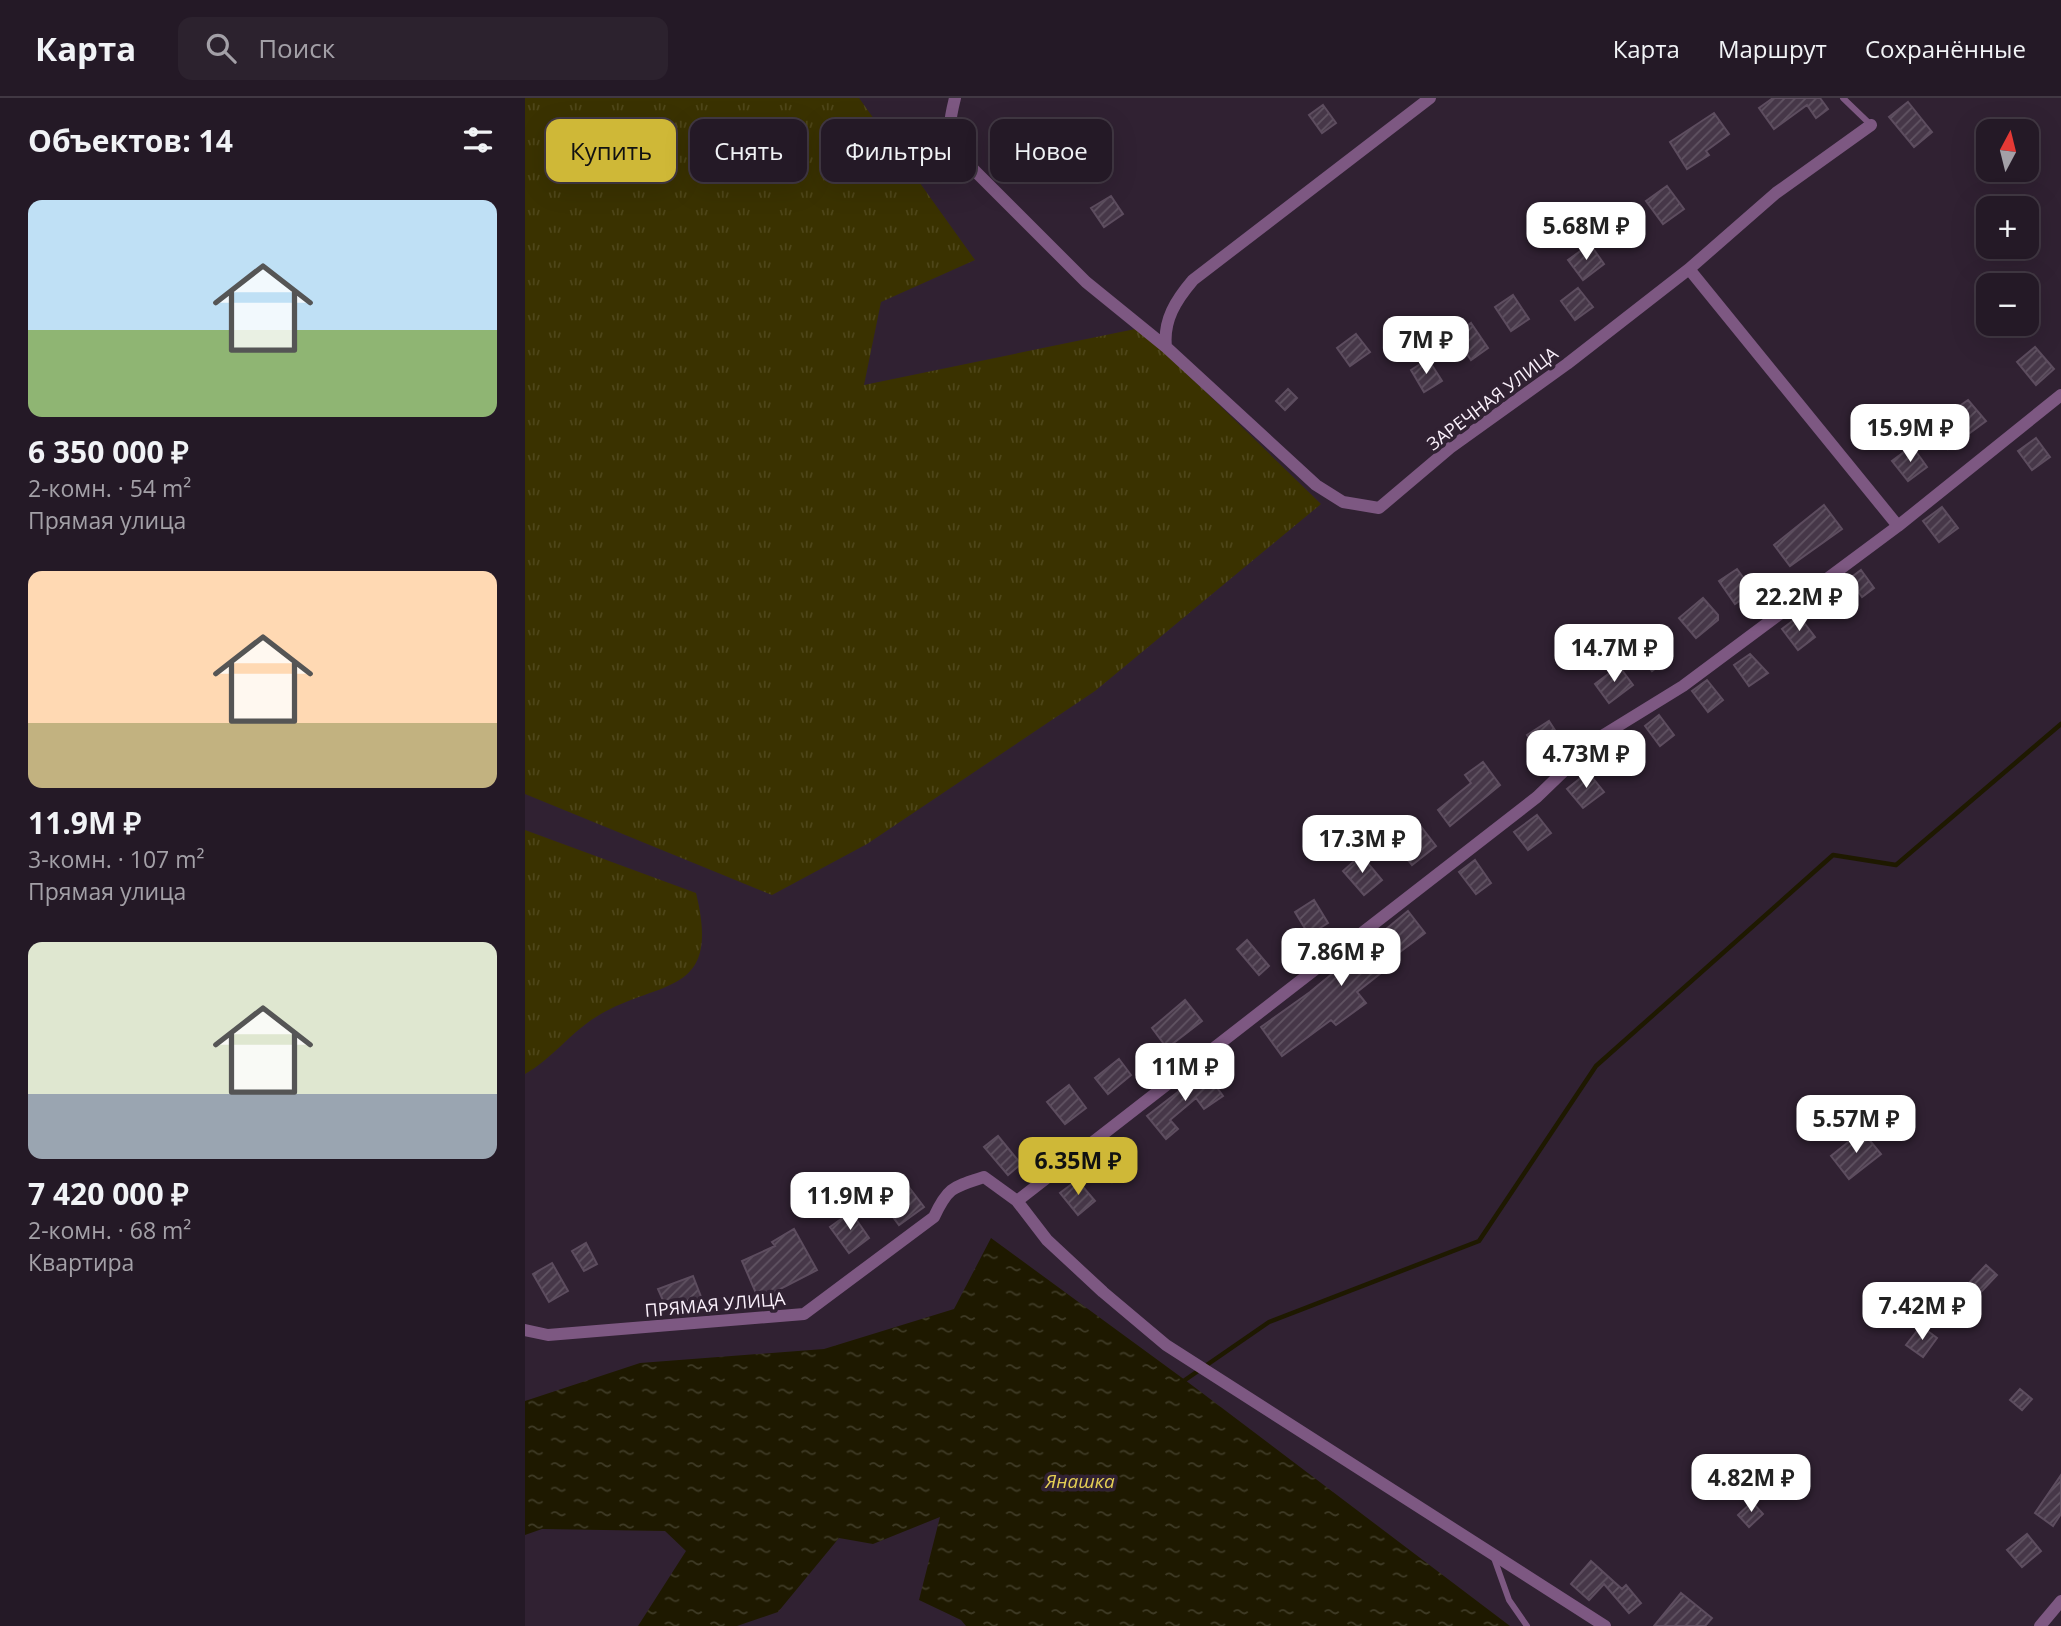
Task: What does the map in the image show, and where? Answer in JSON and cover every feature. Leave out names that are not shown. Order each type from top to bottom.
[{"type":"street","points":[[955,98],[949,127],[950,141],[957,153],[1086,282],[1166,347]]},
{"type":"street","points":[[1166,347],[1164,332],[1167,319],[1193,280],[1430,98]]},
{"type":"street","name":"ЗАРЕЧНАЯ УЛИЦА","points":[[1166,347],[1316,485],[1343,502],[1379,508],[1399,494],[1450,448],[1567,364],[1689,269],[1776,193],[1871,125]]},
{"type":"street","points":[[1689,269],[1898,526]]},
{"type":"street","points":[[1605,1626],[1493,1556],[1371,1474],[1277,1419],[1166,1345],[1047,1240],[1017,1201],[1537,797],[1597,739],[1683,686],[1898,526],[2061,395]]},
{"type":"street","name":"ПРЯМАЯ УЛИЦА","points":[[525,1330],[548,1335],[804,1314],[934,1217],[945,1193],[953,1187],[984,1177],[1017,1201]]},
{"type":"street","points":[[2040,1626],[2061,1601]]},
{"type":"lane","points":[[1843,98],[1871,125]]},
{"type":"lane","points":[[1493,1556],[1509,1600],[1527,1626]]},
{"type":"green space","points":[[525,98],[859,98],[874,119],[821,119],[821,182],[919,182],[975,260],[881,302],[864,385],[1140,328],[1321,504],[1095,691],[867,844],[772,895],[525,794]]},
{"type":"green space","points":[[525,830],[696,893],[702,927],[700,952],[692,969],[679,980],[596,1017],[525,1074]]},
{"type":"water","name":"Янашка","points":[[991,1238],[1185,1380],[1510,1626],[966,1626],[961,1620],[919,1600],[940,1517],[873,1544],[839,1538],[778,1612],[737,1626],[638,1626],[686,1551],[665,1531],[542,1529],[525,1535],[525,1401],[640,1363],[824,1349],[954,1309]]},
{"type":"building","points":[[1773,98],[1820,98],[1828,109],[1816,118],[1807,105],[1774,129],[1759,108]]},
{"type":"building","points":[[1908,102],[1932,132],[1914,147],[1889,117]]},
{"type":"building","points":[[1323,105],[1336,123],[1322,133],[1309,115]]},
{"type":"building","points":[[1714,113],[1729,134],[1706,151],[1709,155],[1687,169],[1670,142]]},
{"type":"building","points":[[1667,186],[1684,209],[1663,224],[1646,201]]},
{"type":"building","points":[[1111,196],[1123,214],[1104,227],[1091,208]]},
{"type":"building","points":[[1590,244],[1604,264],[1583,280],[1568,260]]},
{"type":"building","points":[[1578,288],[1593,307],[1575,320],[1561,301]]},
{"type":"building","points":[[1513,295],[1529,319],[1511,331],[1495,307]]},
{"type":"building","points":[[1471,323],[1488,348],[1471,360],[1454,335]]},
{"type":"building","points":[[1356,334],[1370,352],[1350,366],[1337,348]]},
{"type":"building","points":[[2035,347],[2054,369],[2036,385],[2017,362]]},
{"type":"building","points":[[1428,359],[1442,381],[1424,392],[1411,370]]},
{"type":"building","points":[[1288,389],[1297,398],[1285,410],[1276,401]]},
{"type":"building","points":[[1968,400],[1986,421],[1948,449],[1931,426]]},
{"type":"building","points":[[2036,438],[2050,457],[2032,470],[2018,451]]},
{"type":"building","points":[[1912,446],[1927,467],[1908,481],[1892,461]]},
{"type":"building","points":[[1824,505],[1842,529],[1790,566],[1774,545]]},
{"type":"building","points":[[1942,507],[1958,528],[1939,542],[1923,521]]},
{"type":"building","points":[[1737,569],[1753,591],[1735,604],[1719,581]]},
{"type":"building","points":[[1861,570],[1874,588],[1862,597],[1849,579]]},
{"type":"building","points":[[1703,598],[1718,615],[1718,620],[1696,638],[1679,618]]},
{"type":"building","points":[[1799,616],[1815,637],[1798,650],[1782,629]]},
{"type":"building","points":[[1654,636],[1670,657],[1652,671],[1635,650]]},
{"type":"building","points":[[1750,654],[1768,673],[1749,686],[1734,665]]},
{"type":"building","points":[[1619,666],[1633,685],[1609,703],[1595,684]]},
{"type":"building","points":[[1707,680],[1723,700],[1708,712],[1692,691]]},
{"type":"building","points":[[1659,715],[1674,735],[1660,746],[1645,726]]},
{"type":"building","points":[[1549,721],[1562,741],[1540,755],[1527,735]]},
{"type":"building","points":[[1483,762],[1500,785],[1450,826],[1438,810],[1471,783],[1465,775]]},
{"type":"building","points":[[1588,772],[1604,792],[1583,808],[1567,789]]},
{"type":"building","points":[[1537,815],[1551,833],[1528,850],[1514,832]]},
{"type":"building","points":[[1416,820],[1436,846],[1412,865],[1391,839]]},
{"type":"building","points":[[1361,855],[1382,880],[1364,895],[1343,871]]},
{"type":"building","points":[[1475,860],[1491,883],[1476,894],[1459,872]]},
{"type":"building","points":[[1314,900],[1328,923],[1309,935],[1295,912]]},
{"type":"building","points":[[1408,911],[1425,933],[1392,958],[1395,962],[1357,992],[1366,1003],[1336,1025],[1331,1020],[1282,1056],[1261,1027],[1310,992]]},
{"type":"building","points":[[1247,940],[1269,966],[1259,975],[1237,949]]},
{"type":"building","points":[[1185,1000],[1202,1021],[1167,1048],[1152,1028]]},
{"type":"building","points":[[1119,1059],[1131,1075],[1108,1094],[1095,1078]]},
{"type":"building","points":[[1205,1071],[1223,1096],[1204,1109],[1196,1098],[1170,1120],[1178,1129],[1166,1139],[1147,1116]]},
{"type":"building","points":[[1069,1085],[1086,1108],[1065,1124],[1047,1102]]},
{"type":"building","points":[[1862,1131],[1881,1154],[1849,1179],[1831,1156]]},
{"type":"building","points":[[998,1136],[1021,1164],[1008,1175],[984,1147]]},
{"type":"building","points":[[1110,1154],[1125,1169],[1112,1182],[1097,1167]]},
{"type":"building","points":[[902,1178],[924,1207],[899,1225],[878,1197]]},
{"type":"building","points":[[1077,1180],[1095,1201],[1078,1215],[1060,1193]]},
{"type":"building","points":[[851,1212],[869,1238],[849,1253],[830,1227]]},
{"type":"building","points":[[794,1229],[817,1270],[759,1300],[742,1261],[775,1246],[772,1242]]},
{"type":"building","points":[[586,1243],[597,1264],[584,1271],[572,1251]]},
{"type":"building","points":[[552,1263],[568,1291],[549,1302],[533,1274]]},
{"type":"building","points":[[1986,1265],[1997,1275],[1979,1294],[1968,1284]]},
{"type":"building","points":[[693,1276],[703,1302],[669,1314],[658,1289]]},
{"type":"building","points":[[1921,1326],[1937,1338],[1923,1357],[1906,1345]]},
{"type":"building","points":[[2020,1389],[2032,1399],[2022,1410],[2010,1400]]},
{"type":"building","points":[[2061,1475],[2061,1514],[2053,1526],[2035,1513]]},
{"type":"building","points":[[1752,1502],[1763,1514],[1749,1527],[1738,1515]]},
{"type":"building","points":[[2027,1534],[2041,1551],[2022,1567],[2007,1550]]},
{"type":"building","points":[[1591,1561],[1622,1589],[1626,1585],[1641,1603],[1629,1613],[1604,1584],[1589,1600],[1571,1584]]},
{"type":"building","points":[[1681,1593],[1712,1618],[1705,1626],[1654,1626]]},
{"type":"waterway","points":[[1185,1380],[1269,1322],[1479,1241],[1596,1066],[1833,855],[1896,865],[2061,724]]}]
